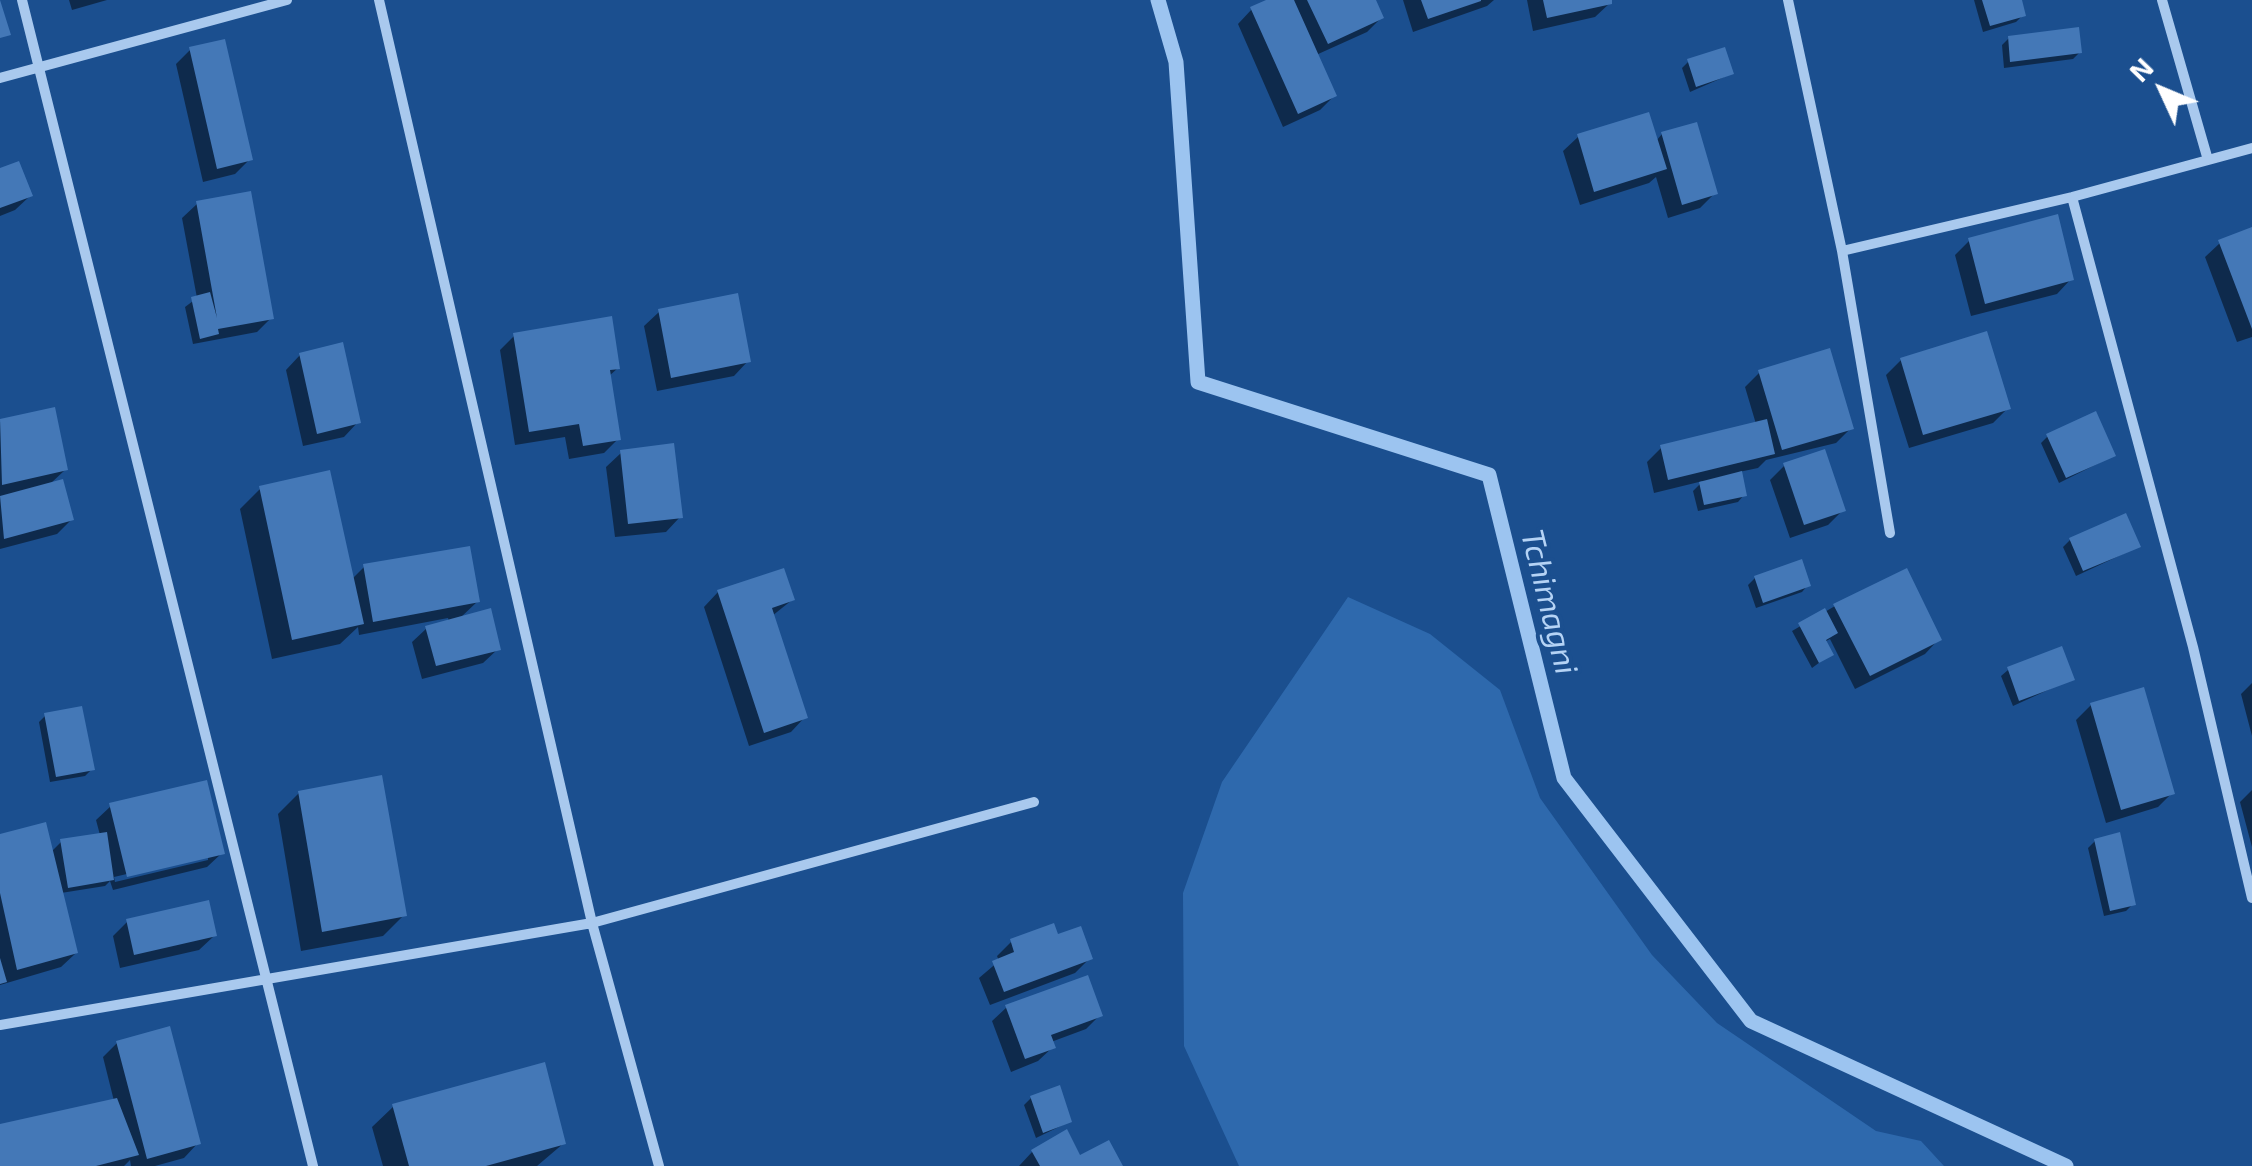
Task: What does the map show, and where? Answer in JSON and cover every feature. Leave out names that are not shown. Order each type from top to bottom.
[{"type":"street","points":[[22,0],[42,67],[313,1166]]},
{"type":"street","points":[[0,78],[287,0]]},
{"type":"street","points":[[379,0],[592,923],[659,1166]]},
{"type":"street","points":[[1788,0],[1842,250],[1890,533]]},
{"type":"street","points":[[2162,0],[2208,160]]},
{"type":"street","points":[[1842,250],[2072,197],[2252,148]]},
{"type":"street","points":[[2072,197],[2193,647],[2252,898]]},
{"type":"street","points":[[0,1025],[264,976],[592,923],[1034,802]]},
{"type":"shaded area","points":[[1348,597],[1430,634],[1500,690],[1540,798],[1652,955],[1717,1023],[1876,1131],[1921,1141],[1944,1166],[1239,1166],[1184,1046],[1183,893],[1222,782]]},
{"type":"building","points":[[0,0],[11,35],[0,38]]},
{"type":"building","points":[[1266,0],[1294,0],[1337,96],[1298,114],[1250,7]]},
{"type":"building","points":[[1307,0],[1376,0],[1384,18],[1328,44]]},
{"type":"building","points":[[1421,0],[1481,0],[1481,1],[1428,19]]},
{"type":"building","points":[[1543,0],[1612,0],[1612,4],[1547,18]]},
{"type":"building","points":[[1982,0],[2022,0],[2026,16],[1990,26]]},
{"type":"building","points":[[2079,27],[2082,53],[2010,62],[2008,36]]},
{"type":"building","points":[[225,39],[253,160],[217,169],[189,47]]},
{"type":"building","points":[[1725,47],[1734,74],[1696,87],[1687,59]]},
{"type":"building","points":[[1649,112],[1667,169],[1594,192],[1577,134]]},
{"type":"building","points":[[1697,122],[1718,194],[1682,205],[1661,132]]},
{"type":"building","points":[[19,161],[33,196],[0,208],[0,168]]},
{"type":"building","points":[[251,191],[274,319],[218,329],[219,334],[200,339],[191,297],[210,292],[217,318],[196,201]]},
{"type":"building","points":[[2058,214],[2074,280],[1985,304],[1968,238]]},
{"type":"building","points":[[2252,227],[2252,329],[2218,240]]},
{"type":"building","points":[[738,293],[751,362],[671,378],[658,309]]},
{"type":"building","points":[[612,316],[620,369],[610,370],[621,440],[583,446],[579,424],[529,432],[513,333]]},
{"type":"building","points":[[1987,331],[2011,409],[1923,435],[1900,358]]},
{"type":"building","points":[[343,342],[361,423],[317,434],[299,353]]},
{"type":"building","points":[[1830,348],[1854,429],[1782,450],[1758,370]]},
{"type":"building","points":[[55,407],[68,470],[2,485],[0,419]]},
{"type":"building","points":[[2096,411],[2116,456],[2066,478],[2046,434]]},
{"type":"building","points":[[1767,419],[1775,454],[1668,480],[1660,445]]},
{"type":"building","points":[[674,443],[683,518],[628,524],[620,450]]},
{"type":"building","points":[[1825,449],[1846,511],[1804,525],[1783,463]]},
{"type":"building","points":[[330,470],[364,624],[292,640],[259,486]]},
{"type":"building","points":[[1742,471],[1747,496],[1704,505],[1699,482]]},
{"type":"building","points":[[63,479],[74,520],[4,539],[0,496]]},
{"type":"building","points":[[2126,513],[2141,547],[2083,571],[2069,538]]},
{"type":"building","points":[[470,546],[480,602],[373,622],[363,564]]},
{"type":"building","points":[[1802,559],[1811,586],[1763,603],[1754,576]]},
{"type":"building","points":[[784,568],[795,600],[772,608],[808,718],[764,733],[717,590]]},
{"type":"building","points":[[1907,568],[1942,640],[1870,676],[1833,604]]},
{"type":"building","points":[[491,608],[501,650],[436,666],[425,626]]},
{"type":"building","points":[[1825,608],[1838,633],[1826,640],[1834,655],[1819,663],[1798,623]]},
{"type":"building","points":[[2062,646],[2075,680],[2019,701],[2007,667]]},
{"type":"building","points":[[2144,687],[2175,794],[2121,810],[2090,703]]},
{"type":"building","points":[[82,706],[95,770],[56,777],[44,713]]},
{"type":"building","points":[[382,775],[407,916],[322,932],[298,791]]},
{"type":"building","points":[[207,780],[225,854],[127,877],[109,803]]},
{"type":"building","points":[[46,822],[78,953],[17,970],[0,893],[0,834]]},
{"type":"building","points":[[107,832],[114,880],[68,888],[60,839]]},
{"type":"building","points":[[2120,832],[2136,905],[2110,911],[2094,839]]},
{"type":"building","points":[[209,900],[217,936],[134,955],[126,919]]},
{"type":"building","points":[[1054,923],[1058,934],[1081,926],[1093,959],[1004,992],[992,961],[1014,952],[1010,939]]},
{"type":"building","points":[[0,958],[7,982],[0,984]]},
{"type":"building","points":[[1088,975],[1103,1016],[1051,1035],[1056,1048],[1025,1059],[1005,1005]]},
{"type":"building","points":[[170,1026],[201,1144],[147,1159],[116,1041]]},
{"type":"building","points":[[545,1062],[566,1144],[486,1166],[409,1166],[392,1104]]},
{"type":"building","points":[[1060,1085],[1072,1122],[1043,1133],[1030,1096]]},
{"type":"building","points":[[117,1098],[139,1155],[96,1166],[0,1166],[0,1124]]},
{"type":"building","points":[[1067,1129],[1080,1155],[1109,1140],[1123,1166],[1040,1166],[1031,1150]]},
{"type":"waterway","name":"Tchimagni","points":[[1158,0],[1176,62],[1198,382],[1489,475],[1564,778],[1751,1021],[2066,1166]]}]
